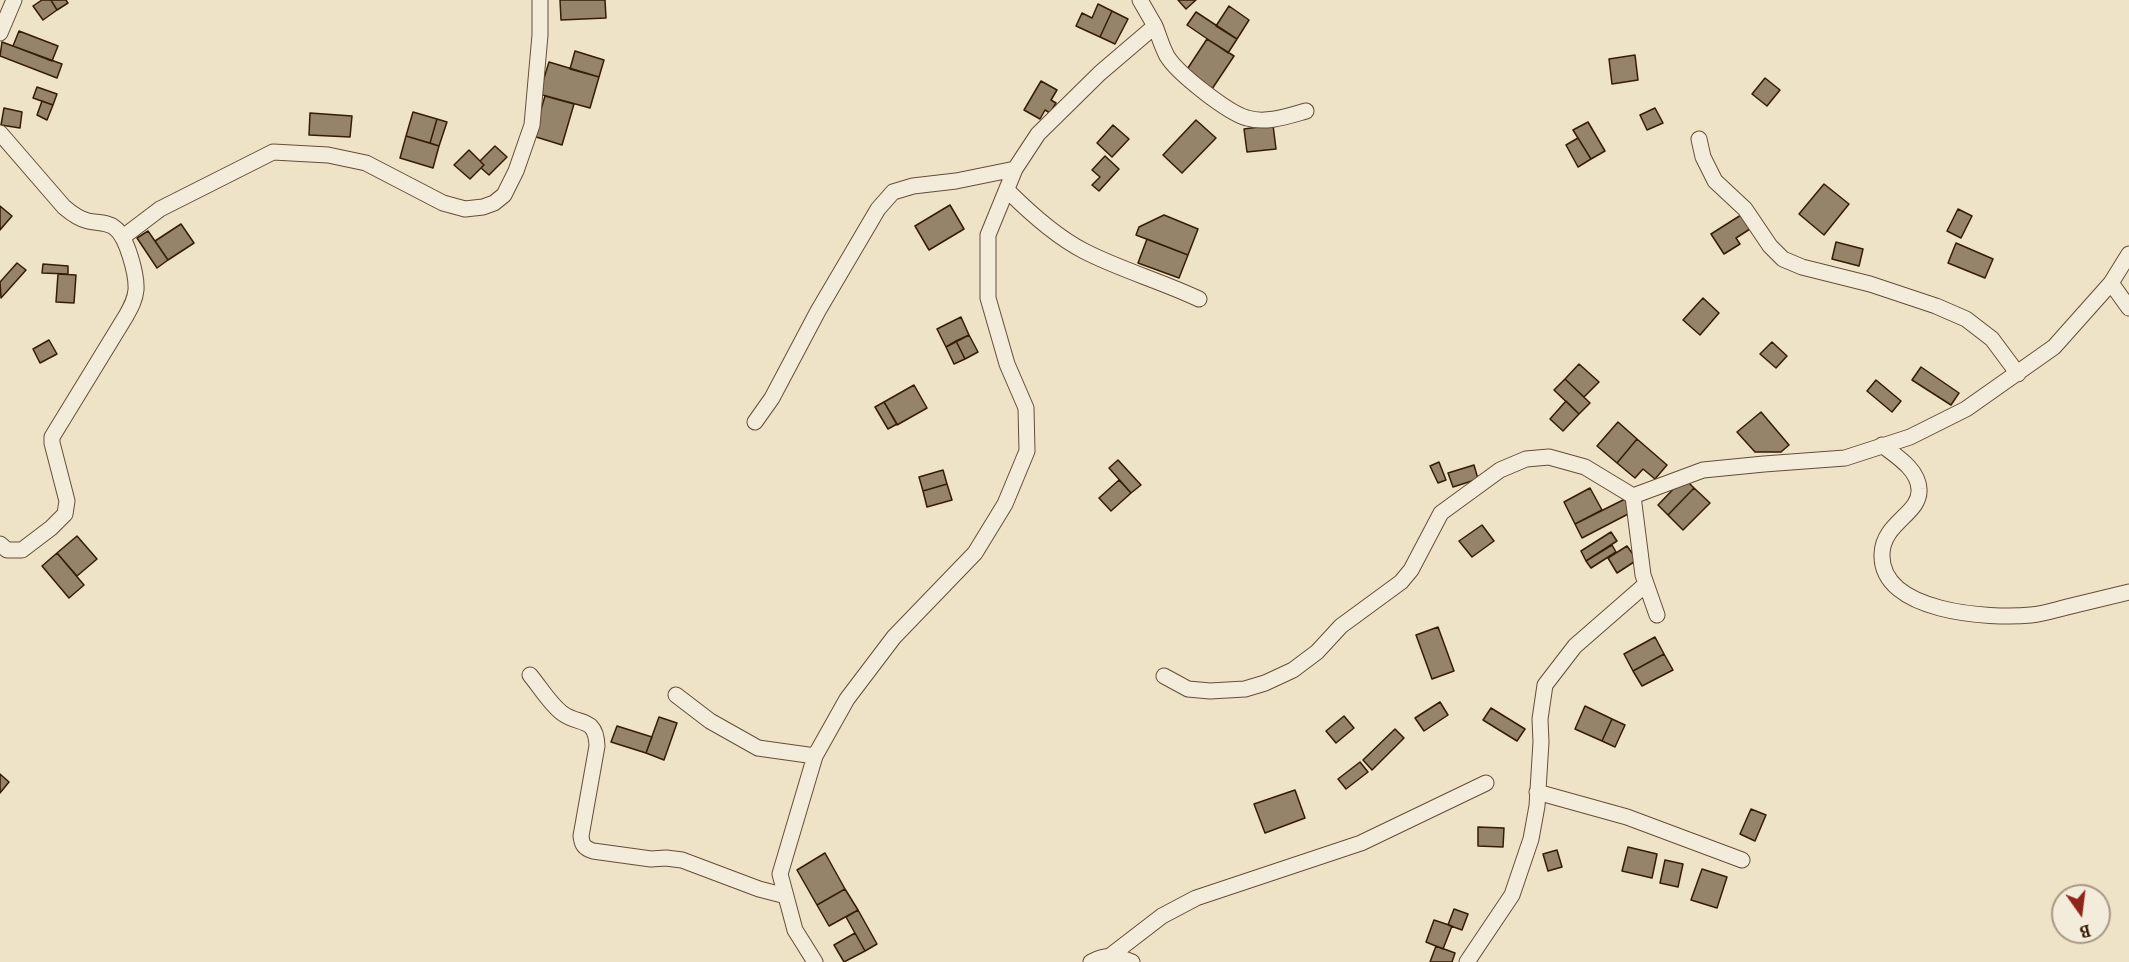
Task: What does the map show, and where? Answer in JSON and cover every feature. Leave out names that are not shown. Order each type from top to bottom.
[{"type":"street","points":[[0,33],[14,0]]},
{"type":"street","points":[[123,237],[160,209],[273,152],[328,155],[366,163],[443,203],[465,209],[494,203],[504,195],[516,171],[532,125],[540,35],[540,0]]},
{"type":"street","points":[[1140,0],[1155,26],[1168,57],[1187,79],[1217,101],[1247,118],[1276,119],[1306,111]]},
{"type":"street","points":[[815,962],[795,930],[780,874],[815,756],[847,699],[894,637],[975,553],[1005,504],[1027,451],[1026,408],[1007,364],[988,298],[988,235],[1015,169],[1038,134],[1100,73],[1155,26]]},
{"type":"street","points":[[0,133],[64,207],[87,221],[115,227],[123,237],[136,287],[134,303],[52,437],[67,501],[65,514],[22,550],[7,550],[0,544]]},
{"type":"street","points":[[1699,139],[1703,157],[1715,181],[1745,209],[1770,246],[1784,259],[1802,267],[1870,284],[1936,306],[1966,319],[1992,339],[2018,374]]},
{"type":"street","points":[[754,422],[772,398],[818,311],[878,209],[893,192],[913,186],[956,181],[1015,169]]},
{"type":"street","points":[[1008,190],[1039,220],[1082,250],[1199,299]]},
{"type":"street","points":[[1633,496],[1703,470],[1845,458],[1910,436],[1966,409],[2054,347],[2111,283],[2129,254]]},
{"type":"street","points":[[2111,283],[2129,308]]},
{"type":"street","points":[[1882,445],[1910,468],[1920,490],[1912,509],[1887,533],[1882,554],[1884,571],[1892,584],[1902,593],[1938,607],[1973,615],[2011,616],[2034,615],[2129,592]]},
{"type":"street","points":[[1164,676],[1188,689],[1210,691],[1245,689],[1293,670],[1317,652],[1341,626],[1401,582],[1411,570],[1441,513],[1500,470],[1526,459],[1549,457],[1585,467],[1633,496]]},
{"type":"street","points":[[1633,496],[1645,585],[1656,615]]},
{"type":"street","points":[[1467,962],[1512,895],[1531,838],[1541,742],[1540,719],[1545,686],[1575,646],[1645,585]]},
{"type":"street","points":[[530,675],[562,714],[591,725],[597,736],[581,836],[585,848],[651,859],[682,860],[786,897]]},
{"type":"street","points":[[676,695],[710,721],[758,748],[815,756]]},
{"type":"street","points":[[1110,956],[1162,916],[1196,898],[1361,843],[1486,783]]},
{"type":"street","points":[[1537,792],[1627,818],[1742,860]]},
{"type":"street","points":[[1091,962],[1101,956],[1132,962]]},
{"type":"building","points":[[42,0],[51,0],[57,10],[43,20],[33,6]]},
{"type":"building","points":[[51,0],[66,0],[68,3],[57,10]]},
{"type":"building","points":[[560,0],[605,0],[606,18],[561,20]]},
{"type":"building","points":[[1178,0],[1196,0],[1186,9]]},
{"type":"building","points":[[1098,4],[1112,11],[1100,37],[1076,26],[1082,13],[1092,18]]},
{"type":"building","points":[[1229,6],[1249,20],[1237,39],[1216,26]]},
{"type":"building","points":[[1112,11],[1128,19],[1115,44],[1100,37]]},
{"type":"building","points":[[1196,12],[1237,39],[1228,53],[1187,25]]},
{"type":"building","points":[[19,31],[58,46],[52,61],[13,46]]},
{"type":"building","points":[[1207,39],[1234,56],[1212,89],[1186,71]]},
{"type":"building","points":[[2,42],[62,64],[57,78],[0,56]]},
{"type":"building","points":[[575,51],[604,60],[599,77],[570,69]]},
{"type":"building","points":[[1635,55],[1638,80],[1612,84],[1609,59]]},
{"type":"building","points":[[549,62],[599,77],[590,108],[539,94]]},
{"type":"building","points":[[1765,78],[1780,90],[1767,106],[1752,94]]},
{"type":"building","points":[[1041,81],[1057,90],[1051,100],[1056,103],[1050,113],[1045,110],[1040,119],[1024,110]]},
{"type":"building","points":[[37,87],[57,94],[53,105],[33,98]]},
{"type":"building","points":[[545,96],[574,104],[562,145],[533,136]]},
{"type":"building","points":[[42,101],[53,105],[47,120],[37,115]]},
{"type":"building","points":[[4,108],[22,112],[20,128],[1,125]]},
{"type":"building","points":[[1655,108],[1663,123],[1647,130],[1640,115]]},
{"type":"building","points":[[413,112],[437,119],[430,143],[406,136]]},
{"type":"building","points":[[310,113],[352,116],[350,137],[309,135]]},
{"type":"building","points":[[437,119],[447,122],[439,146],[430,143]]},
{"type":"building","points":[[1196,120],[1216,138],[1182,173],[1163,155]]},
{"type":"building","points":[[1588,122],[1605,151],[1591,159],[1573,130]]},
{"type":"building","points":[[1113,125],[1129,139],[1112,157],[1097,143]]},
{"type":"building","points":[[1273,125],[1276,149],[1247,152],[1244,129]]},
{"type":"building","points":[[406,136],[439,146],[433,168],[400,158]]},
{"type":"building","points":[[1578,138],[1591,159],[1578,167],[1566,145]]},
{"type":"building","points":[[495,146],[507,157],[489,175],[481,168],[484,165],[480,161]]},
{"type":"building","points":[[469,150],[484,165],[470,179],[454,165]]},
{"type":"building","points":[[1105,156],[1119,169],[1099,191],[1092,185],[1100,177],[1092,170]]},
{"type":"building","points":[[1824,184],[1849,204],[1824,235],[1799,214]]},
{"type":"building","points":[[950,205],[964,229],[929,250],[915,226]]},
{"type":"building","points":[[0,206],[12,216],[0,230]]},
{"type":"building","points":[[1958,209],[1972,216],[1961,238],[1947,231]]},
{"type":"building","points":[[1164,215],[1198,229],[1188,255],[1136,235],[1139,227]]},
{"type":"building","points":[[1741,215],[1750,229],[1736,238],[1740,244],[1724,254],[1711,234]]},
{"type":"building","points":[[181,224],[194,243],[168,260],[155,241]]},
{"type":"building","points":[[148,231],[168,260],[157,268],[137,238]]},
{"type":"building","points":[[1147,239],[1188,255],[1179,278],[1138,263]]},
{"type":"building","points":[[1836,242],[1863,249],[1859,266],[1832,259]]},
{"type":"building","points":[[1956,243],[1993,259],[1985,278],[1948,263]]},
{"type":"building","points":[[17,263],[26,270],[1,298],[0,282]]},
{"type":"building","points":[[43,264],[68,266],[68,274],[42,273]]},
{"type":"building","points":[[58,274],[76,275],[74,303],[56,302]]},
{"type":"building","points":[[1703,298],[1719,313],[1700,335],[1683,320]]},
{"type":"building","points":[[961,317],[969,335],[946,347],[937,329]]},
{"type":"building","points":[[969,335],[978,352],[965,359],[956,341]]},
{"type":"building","points":[[49,340],[57,354],[40,363],[33,349]]},
{"type":"building","points":[[956,341],[965,359],[954,364],[946,347]]},
{"type":"building","points":[[1772,342],[1787,356],[1776,368],[1760,354]]},
{"type":"building","points":[[1579,364],[1599,382],[1584,397],[1565,379]]},
{"type":"building","points":[[1921,367],[1959,393],[1951,405],[1912,380]]},
{"type":"building","points":[[1565,379],[1590,403],[1579,414],[1554,390]]},
{"type":"building","points":[[1876,380],[1901,401],[1892,412],[1867,391]]},
{"type":"building","points":[[914,385],[927,408],[897,425],[884,402]]},
{"type":"building","points":[[1566,401],[1579,414],[1563,431],[1550,419]]},
{"type":"building","points":[[884,402],[897,424],[888,429],[875,407]]},
{"type":"building","points":[[1761,412],[1789,445],[1781,452],[1755,452],[1737,432]]},
{"type":"building","points":[[1618,422],[1637,439],[1617,463],[1597,446]]},
{"type":"building","points":[[1637,439],[1667,465],[1655,479],[1643,469],[1635,478],[1617,463]]},
{"type":"building","points":[[1118,460],[1141,485],[1131,493],[1109,468]]},
{"type":"building","points":[[1439,462],[1446,480],[1438,483],[1430,466]]},
{"type":"building","points":[[1474,465],[1478,479],[1453,487],[1448,473]]},
{"type":"building","points":[[943,470],[947,484],[923,491],[919,477]]},
{"type":"building","points":[[1684,478],[1694,488],[1668,515],[1658,505]]},
{"type":"building","points":[[1119,480],[1131,493],[1111,511],[1099,498]]},
{"type":"building","points":[[947,484],[952,500],[927,507],[923,491]]},
{"type":"building","points":[[1590,488],[1602,510],[1575,524],[1564,502]]},
{"type":"building","points":[[1694,488],[1710,503],[1683,530],[1668,515]]},
{"type":"building","points":[[1625,499],[1632,512],[1582,538],[1575,524]]},
{"type":"building","points":[[1482,525],[1494,541],[1472,557],[1459,541]]},
{"type":"building","points":[[1611,532],[1617,541],[1586,561],[1581,551]]},
{"type":"building","points":[[77,536],[97,559],[77,576],[57,553]]},
{"type":"building","points":[[1612,545],[1616,552],[1591,568],[1586,561]]},
{"type":"building","points":[[1627,546],[1637,560],[1617,573],[1608,558]]},
{"type":"building","points":[[57,553],[84,585],[69,598],[42,566]]},
{"type":"building","points":[[1438,627],[1454,671],[1432,679],[1416,635]]},
{"type":"building","points":[[1655,637],[1664,654],[1633,671],[1624,654]]},
{"type":"building","points":[[1664,654],[1673,670],[1642,686],[1633,671]]},
{"type":"building","points":[[1440,702],[1448,715],[1424,731],[1415,718]]},
{"type":"building","points":[[1585,706],[1612,719],[1602,741],[1575,729]]},
{"type":"building","points":[[1491,708],[1525,729],[1517,741],[1483,720]]},
{"type":"building","points":[[1344,716],[1354,728],[1336,743],[1326,731]]},
{"type":"building","points":[[659,717],[677,723],[664,760],[646,753]]},
{"type":"building","points":[[1612,719],[1625,725],[1615,747],[1602,741]]},
{"type":"building","points":[[617,726],[652,737],[646,753],[611,742]]},
{"type":"building","points":[[1395,729],[1404,738],[1372,770],[1363,760]]},
{"type":"building","points":[[1360,762],[1368,772],[1346,789],[1338,779]]},
{"type":"building","points":[[0,774],[9,782],[0,793]]},
{"type":"building","points":[[1295,790],[1305,818],[1265,833],[1254,804]]},
{"type":"building","points":[[1751,809],[1766,815],[1755,841],[1740,834]]},
{"type":"building","points":[[1478,827],[1504,828],[1503,847],[1478,846]]},
{"type":"building","points":[[1628,847],[1657,854],[1652,878],[1622,871]]},
{"type":"building","points":[[1557,850],[1562,867],[1548,871],[1543,854]]},
{"type":"building","points":[[825,853],[845,889],[817,905],[797,870]]},
{"type":"building","points":[[1665,860],[1683,864],[1678,887],[1660,883]]},
{"type":"building","points":[[1702,869],[1727,877],[1717,908],[1691,900]]},
{"type":"building","points":[[845,889],[858,910],[829,926],[817,905]]},
{"type":"building","points":[[1454,909],[1468,914],[1462,930],[1448,925]]},
{"type":"building","points":[[858,910],[877,944],[865,951],[846,917]]},
{"type":"building","points":[[1434,920],[1452,926],[1443,949],[1426,942]]},
{"type":"building","points":[[855,933],[865,951],[844,962],[834,945]]},
{"type":"building","points":[[1436,946],[1455,953],[1452,962],[1430,962]]}]
